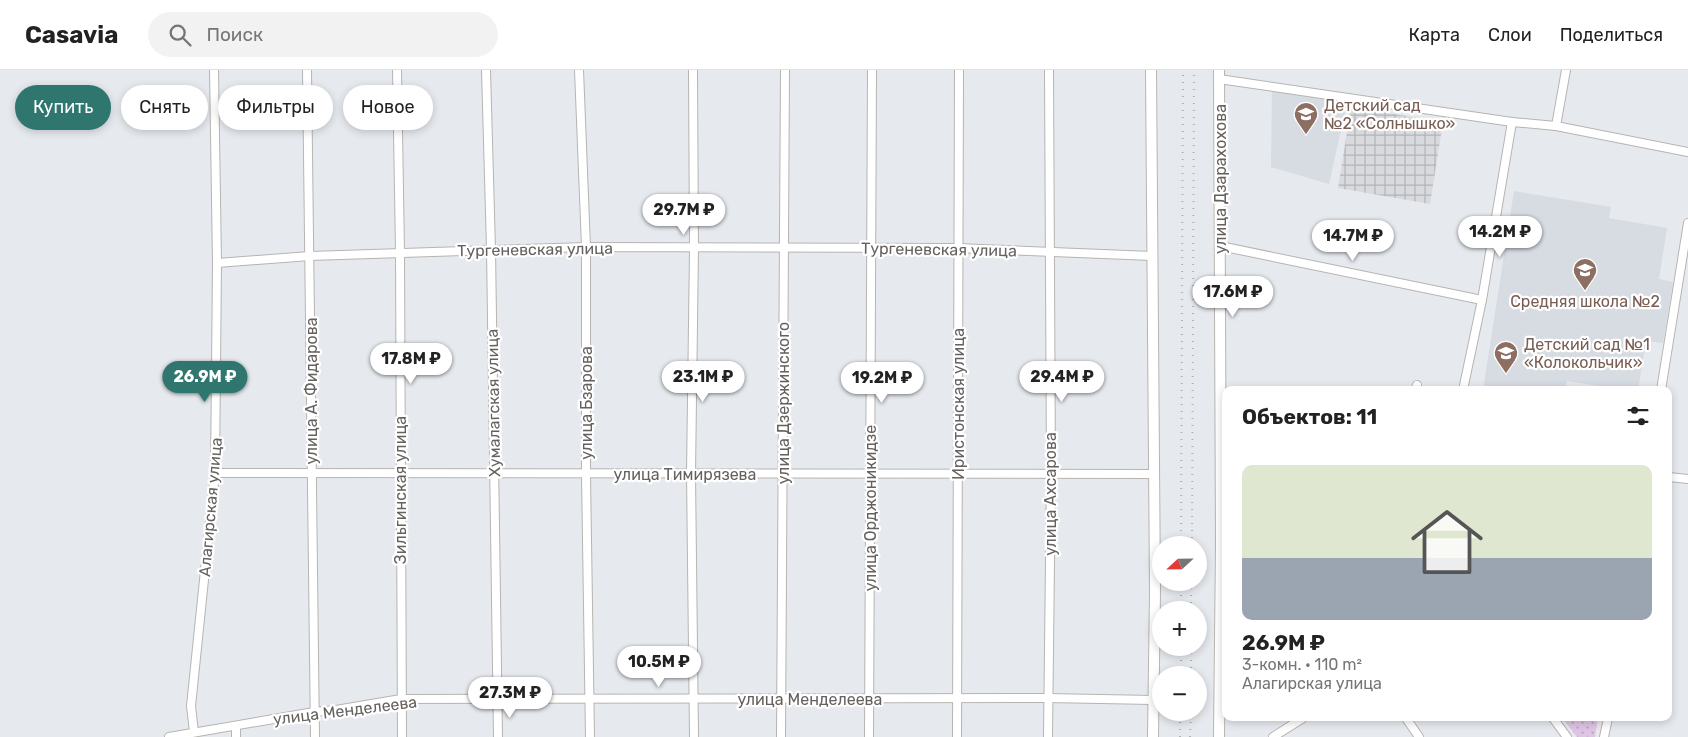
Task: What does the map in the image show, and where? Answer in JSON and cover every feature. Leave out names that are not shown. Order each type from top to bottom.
[{"type":"street","name":"Алагирская улица","points":[[194,732],[191,706],[215,473],[217,263],[214,70]]},
{"type":"street","name":"улица А. Фидарова","points":[[307,70],[314,737]]},
{"type":"street","name":"Зильгинская улица","points":[[397,70],[400,252],[402,737]]},
{"type":"street","name":"Хумалагская улица","points":[[486,70],[491,249],[499,700],[498,737]]},
{"type":"street","name":"улица Бзарова","points":[[579,70],[586,247],[586,474],[590,737]]},
{"type":"street","points":[[693,70],[694,248],[691,474],[694,737]]},
{"type":"street","name":"улица Дзержинского","points":[[781,737],[786,70]]},
{"type":"street","name":"улица Орджоникидзе","points":[[869,737],[872,70]]},
{"type":"street","name":"Иристонская улица","points":[[957,737],[959,70]]},
{"type":"street","name":"улица Ахсарова","points":[[1048,737],[1051,474],[1049,70]]},
{"type":"street","points":[[1151,70],[1154,666]]},
{"type":"street","points":[[1556,126],[1566,70]]},
{"type":"street","points":[[1219,74],[1512,122],[1556,126],[1688,152]]},
{"type":"street","name":"улица Дзарахохова","points":[[1219,74],[1222,386]]},
{"type":"street","points":[[1464,386],[1482,300],[1512,122]]},
{"type":"street","points":[[1662,386],[1688,223]]},
{"type":"street","points":[[1220,246],[1482,300]]},
{"type":"street","name":"Тургеневская улица","points":[[217,263],[400,252],[586,247],[958,248],[1152,256]]},
{"type":"street","name":"улица Тимирязева","points":[[215,473],[1154,474]]},
{"type":"street","points":[[1672,477],[1688,479]]},
{"type":"street","name":"улица Дзарахохова","points":[[1219,737],[1222,592]]},
{"type":"street","name":"улица Менделеева","points":[[169,737],[401,699],[1047,698],[1152,700]]},
{"type":"street","points":[[1153,721],[1153,737]]},
{"type":"street","points":[[1273,737],[1298,721]]},
{"type":"street","points":[[1408,721],[1419,737]]},
{"type":"street","points":[[1555,721],[1567,737]]},
{"type":"street","points":[[1604,737],[1607,721]]},
{"type":"street","points":[[236,726],[236,737]]},
{"type":"shaded area","name":"Детский сад №2 «Солнышко»","points":[[1272,89],[1347,103],[1329,184],[1271,167]]},
{"type":"shaded area","points":[[1351,107],[1443,122],[1430,204],[1338,188]]},
{"type":"shaded area","name":"Средняя школа №2","points":[[1514,191],[1611,207],[1609,218],[1667,228],[1659,279],[1673,282],[1663,343],[1646,341],[1639,386],[1598,386],[1567,381],[1566,386],[1484,386]]},
{"type":"shaded area","points":[[1564,721],[1598,721],[1595,737],[1577,737]]},
{"type":"railway","points":[[1181,536],[1183,70]]},
{"type":"railway","points":[[1192,536],[1194,70]]},
{"type":"railway","points":[[1181,591],[1181,601]]},
{"type":"railway","points":[[1191,591],[1191,601]]},
{"type":"railway","points":[[1181,656],[1181,666]]},
{"type":"railway","points":[[1191,656],[1191,666]]},
{"type":"railway","points":[[1180,721],[1180,737]]},
{"type":"railway","points":[[1190,737],[1191,721]]},
{"type":"place","name":"Детский сад №2 «Солнышко»","points":[[1306,135]]},
{"type":"place","name":"Средняя школа №2","points":[[1585,291]]},
{"type":"place","name":"Детский сад №1 «Колокольчик»","points":[[1506,374]]}]
